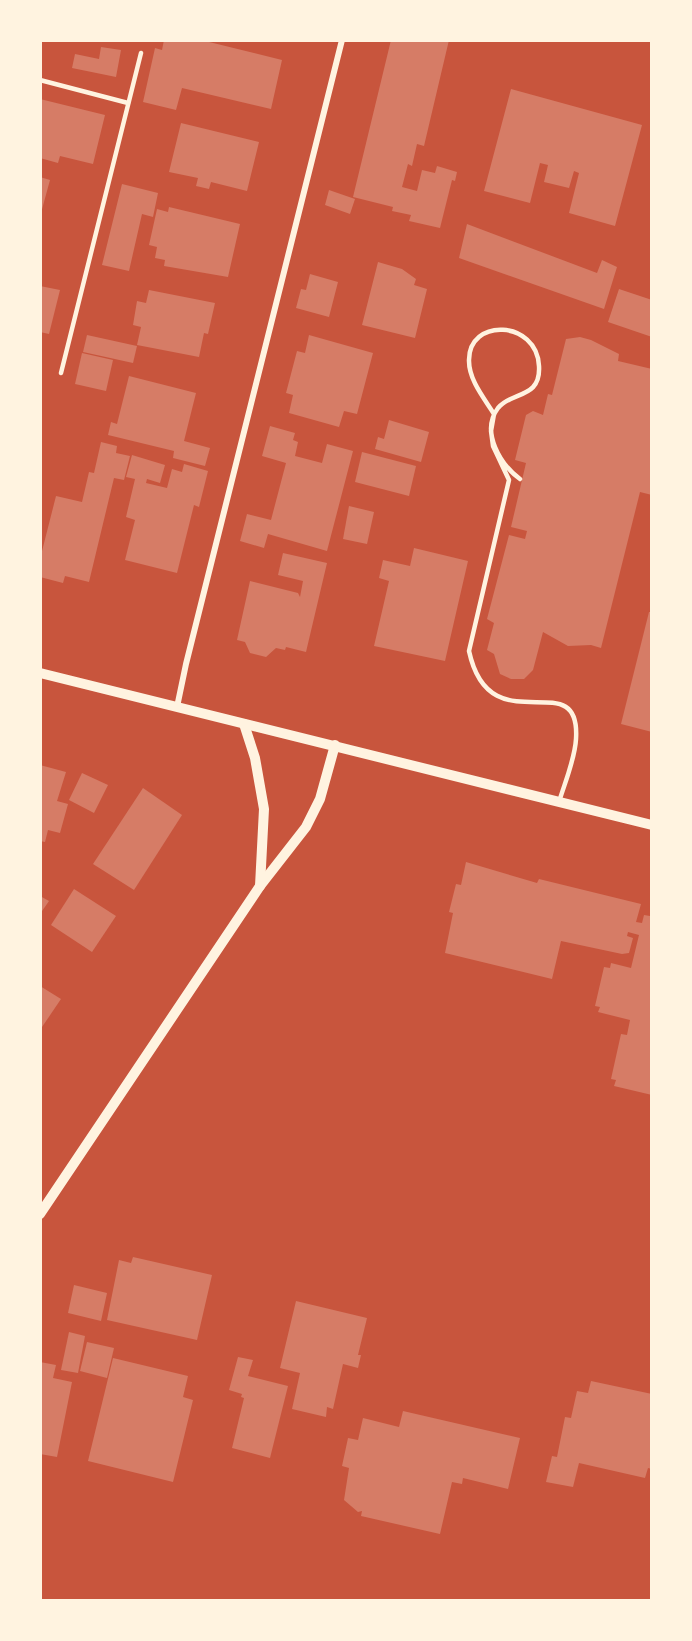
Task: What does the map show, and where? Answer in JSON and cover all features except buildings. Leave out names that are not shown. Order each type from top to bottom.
[{"type":"street","points":[[177,707],[342,40]]},
{"type":"street","points":[[40,673],[651,825]]},
{"type":"street","points":[[244,723],[255,758],[264,809],[260,886]]},
{"type":"street","points":[[40,1214],[260,886],[306,827],[320,799],[335,745]]},
{"type":"lane","points":[[61,373],[141,53]]},
{"type":"lane","points":[[40,80],[128,103]]},
{"type":"lane","points":[[520,479],[504,466],[494,447],[493,419],[504,402],[531,390],[539,377],[539,364],[530,342],[523,335],[511,329],[495,330],[475,341],[470,350],[468,362],[472,377],[494,414],[490,431],[493,446],[509,480],[469,651],[472,665],[483,685],[494,696],[521,702],[556,702],[567,705],[573,712],[576,741],[559,802]]}]
